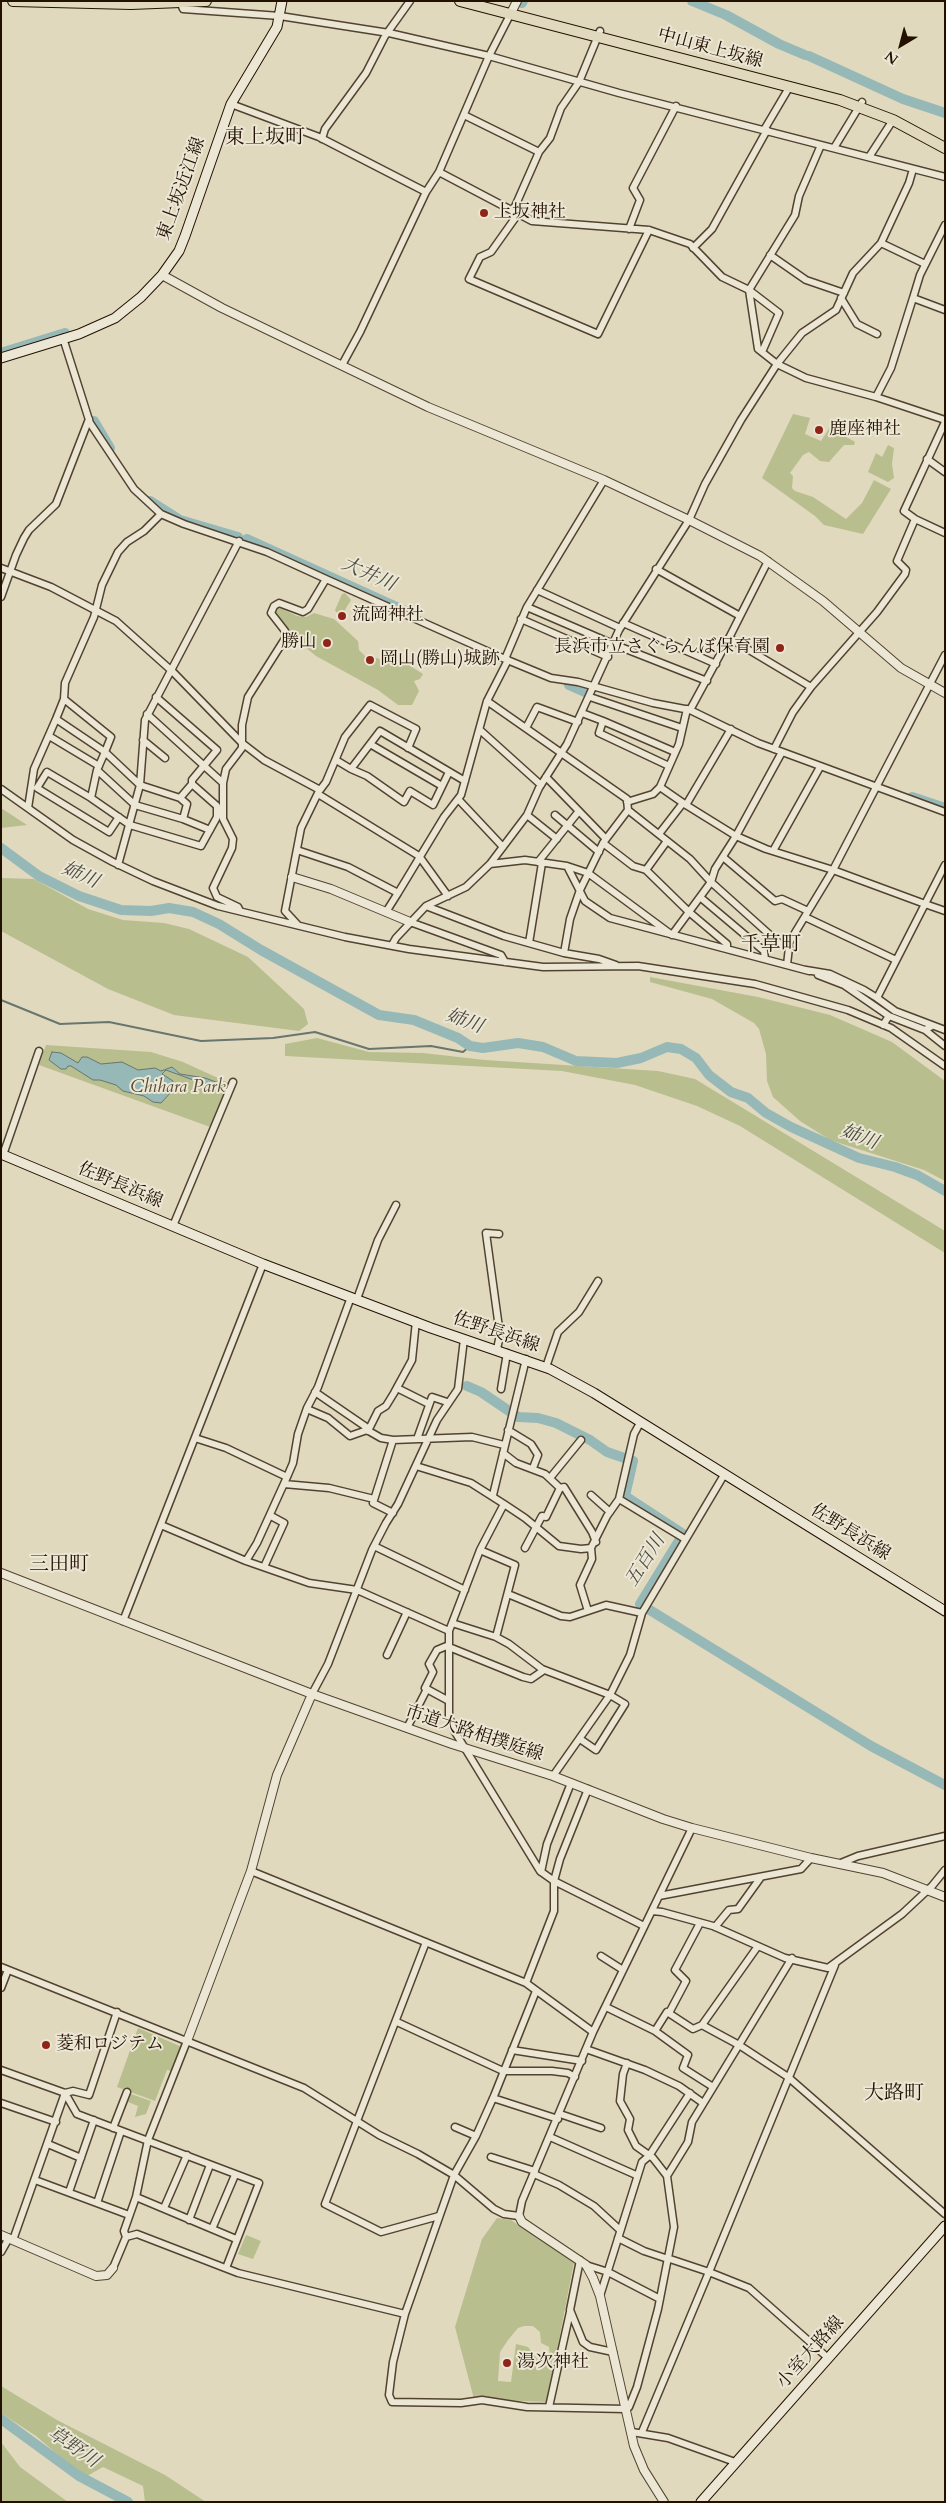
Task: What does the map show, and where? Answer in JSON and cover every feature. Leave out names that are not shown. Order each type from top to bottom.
[{"type":"main road","points":[[13,1],[84,4],[206,1]]},
{"type":"main road","name":"東上坂近江線","points":[[1,358],[79,334],[115,318],[141,298],[162,275],[178,251],[185,236],[231,104],[277,27],[282,1]]},
{"type":"main road","name":"中山東上坂線","points":[[460,1],[514,7]]},
{"type":"main road","name":"中山東上坂線","points":[[487,1],[514,7],[599,34],[861,104],[945,148]]},
{"type":"main road","name":"中山東上坂線","points":[[599,34],[783,78],[896,115],[945,142]]},
{"type":"main road","name":"佐野長浜線","points":[[2,1155],[262,1264],[464,1339],[546,1367],[594,1393],[945,1611]]},
{"type":"main road","name":"小室大路線","points":[[701,2502],[945,2226]]},
{"type":"street","points":[[322,139],[326,129],[366,73],[387,33],[410,1]]},
{"type":"street","points":[[180,2],[182,9],[280,16],[387,33],[490,56],[579,82],[945,177]]},
{"type":"street","points":[[342,365],[360,332],[426,192],[438,172],[514,7]]},
{"type":"street","points":[[599,34],[579,82],[561,108],[550,138],[539,152],[516,212],[491,252],[480,257],[469,279],[598,334],[649,230]]},
{"type":"street","points":[[694,248],[712,229],[790,86]]},
{"type":"street","points":[[231,104],[322,139],[426,192]]},
{"type":"street","points":[[834,148],[861,104]]},
{"type":"street","points":[[629,229],[640,200],[633,188],[676,106]]},
{"type":"street","points":[[464,115],[539,152]]},
{"type":"street","points":[[869,157],[893,120]]},
{"type":"street","points":[[821,145],[799,196],[796,215],[749,290],[758,349],[777,364],[806,378],[876,397],[945,421],[904,511],[915,519],[945,533]]},
{"type":"street","points":[[392,945],[410,922],[426,906],[466,887],[490,864],[527,815],[541,786],[578,722],[622,625],[689,520],[705,484],[741,420],[777,364],[802,333],[836,310],[853,273],[881,243],[909,183],[913,169]]},
{"type":"street","points":[[438,172],[532,221],[649,230],[690,244],[722,278],[749,290],[779,313],[762,352]]},
{"type":"street","points":[[876,397],[891,368],[925,264],[945,225]]},
{"type":"street","points":[[881,243],[925,264]]},
{"type":"street","points":[[770,255],[806,280],[842,295],[856,324],[877,334]]},
{"type":"street","points":[[162,275],[222,308],[483,432],[604,480],[689,520],[768,561],[822,601],[901,668],[929,686],[945,693]]},
{"type":"street","points":[[913,298],[945,310]]},
{"type":"street","points":[[63,338],[89,419],[134,489],[161,514],[184,524],[239,542],[551,678],[594,686],[689,709],[774,749],[945,812]]},
{"type":"street","points":[[1,596],[16,555],[29,530],[56,504],[89,419]]},
{"type":"street","points":[[927,459],[945,472]]},
{"type":"street","points":[[386,912],[419,856],[458,799],[466,782],[487,701],[521,619],[527,606],[604,480]]},
{"type":"street","points":[[28,808],[34,769],[64,699],[65,683],[96,611],[102,585],[118,552],[128,542],[144,532],[161,514]]},
{"type":"street","points":[[774,749],[793,712],[811,687],[857,632],[877,612],[905,574],[906,570],[897,561],[915,519]]},
{"type":"street","points":[[118,865],[140,785],[143,740],[148,714],[239,542]]},
{"type":"street","points":[[627,802],[653,794],[660,787],[675,752],[689,709],[707,681],[768,561]]},
{"type":"street","points":[[1,568],[51,587],[123,627],[170,670],[242,743],[264,760],[319,792],[419,856],[448,896]]},
{"type":"street","points":[[656,569],[740,616]]},
{"type":"street","points":[[240,911],[238,907],[217,897],[213,888],[232,848],[233,839],[223,819],[223,783],[226,769],[242,748],[242,725],[248,697],[286,637],[285,631],[271,613],[272,608],[275,604],[279,603],[303,612],[308,609],[326,579]]},
{"type":"street","points":[[537,590],[716,664]]},
{"type":"street","points":[[527,606],[613,644],[707,681]]},
{"type":"street","points":[[521,619],[608,657]]},
{"type":"street","points":[[729,638],[811,687]]},
{"type":"street","points":[[787,965],[789,947],[787,946],[833,870],[945,654]]},
{"type":"street","points":[[156,697],[217,750],[180,798]]},
{"type":"street","points":[[590,697],[682,728]]},
{"type":"street","points":[[64,699],[112,737],[98,768],[91,798]]},
{"type":"street","points":[[487,701],[627,799],[628,810],[605,841],[580,890],[570,919],[564,953]]},
{"type":"street","points":[[297,924],[285,911],[301,828],[336,760],[345,737],[370,705],[416,729],[408,748]]},
{"type":"street","points":[[526,728],[537,707],[578,722]]},
{"type":"street","points":[[582,713],[675,752]]},
{"type":"street","points":[[148,714],[223,783]]},
{"type":"street","points":[[56,719],[104,752],[140,785],[180,798],[187,804],[183,819]]},
{"type":"street","points":[[603,722],[599,733],[669,766]]},
{"type":"street","points":[[659,834],[685,804],[731,729]]},
{"type":"street","points":[[480,730],[541,786]]},
{"type":"street","points":[[351,769],[380,732],[466,782]]},
{"type":"street","points":[[49,736],[98,768],[135,805],[183,819],[210,830]]},
{"type":"street","points":[[143,740],[165,758]]},
{"type":"street","points":[[370,744],[442,786]]},
{"type":"street","points":[[672,935],[711,882],[715,869],[736,836],[782,752]]},
{"type":"street","points":[[336,760],[404,802],[410,791],[434,805],[449,772]]},
{"type":"street","points":[[773,851],[820,767]]},
{"type":"street","points":[[119,817],[109,832],[37,788],[47,772],[91,798],[130,824],[201,846],[217,817],[217,806],[192,784]]},
{"type":"street","points":[[546,777],[605,841],[633,866],[646,870],[689,912],[727,944],[727,950]]},
{"type":"street","points":[[660,787],[736,836],[773,851],[833,870],[945,911]]},
{"type":"street","points":[[1,789],[72,840],[118,865],[196,898],[240,911],[345,937],[505,962],[543,967],[638,966],[755,984],[820,1000],[883,1025],[945,1066]]},
{"type":"street","points":[[458,799],[503,846]]},
{"type":"street","points":[[628,810],[690,859],[711,882],[779,943],[787,946]]},
{"type":"street","points":[[529,943],[540,862],[579,811]]},
{"type":"street","points":[[527,815],[557,839]]},
{"type":"street","points":[[555,815],[599,852]]},
{"type":"street","points":[[646,870],[667,841]]},
{"type":"street","points":[[297,850],[348,867],[398,893]]},
{"type":"street","points":[[723,857],[776,901],[782,899],[808,911]]},
{"type":"street","points":[[490,864],[525,860],[567,866],[588,872],[672,935]]},
{"type":"street","points":[[877,998],[945,865]]},
{"type":"street","points":[[567,866],[585,901],[610,918],[727,950],[806,970],[830,974],[864,990],[895,1011],[945,1030]]},
{"type":"street","points":[[292,878],[331,889],[410,922],[501,955],[505,962]]},
{"type":"street","points":[[700,897],[764,952],[765,959]]},
{"type":"street","points":[[426,906],[529,943],[564,953],[599,959],[619,966]]},
{"type":"street","points":[[804,917],[896,960]]},
{"type":"street","points":[[806,970],[844,986],[889,1016],[925,1030],[945,1046]]},
{"type":"street","points":[[883,1025],[889,1016]]},
{"type":"street","points":[[925,1030],[932,1026]]},
{"type":"street","points":[[2,1155],[39,1051]]},
{"type":"street","points":[[174,1226],[233,1082]]},
{"type":"street","points":[[246,1561],[271,1516],[293,1463],[298,1434],[307,1410],[378,1240],[396,1206]]},
{"type":"street","points":[[497,1349],[500,1335],[486,1233],[499,1234]]},
{"type":"street","points":[[123,1620],[262,1264]]},
{"type":"street","points":[[546,1367],[558,1332],[579,1312],[598,1281]]},
{"type":"street","points":[[307,1410],[328,1418],[350,1436],[369,1430],[378,1410],[386,1406],[412,1360],[416,1321]]},
{"type":"street","points":[[1,2235],[96,2276],[107,2275],[113,2268],[126,2237],[124,2231],[136,2197],[148,2140],[251,1870],[277,1775],[312,1694],[328,1664],[374,1546],[393,1513],[447,1402],[458,1389],[461,1381],[464,1339]]},
{"type":"street","points":[[501,1388],[507,1353]]},
{"type":"street","points":[[492,1496],[526,1359]]},
{"type":"street","points":[[397,1388],[429,1404]]},
{"type":"street","points":[[315,1392],[381,1438],[393,1440],[472,1437],[504,1445]]},
{"type":"street","points":[[417,1439],[432,1397],[447,1402]]},
{"type":"street","points":[[416,1466],[471,1483],[504,1504],[559,1546],[581,1550],[593,1545],[619,1499],[634,1434],[640,1423]]},
{"type":"street","points":[[508,1430],[532,1444],[538,1455],[533,1468]]},
{"type":"street","points":[[195,1438],[226,1448],[287,1477]]},
{"type":"street","points":[[393,1440],[374,1499],[376,1506],[393,1513]]},
{"type":"street","points":[[550,1478],[581,1440]]},
{"type":"street","points":[[503,1453],[516,1463],[533,1468],[550,1478],[560,1488],[564,1487],[592,1532],[592,1559],[580,1585],[588,1611]]},
{"type":"street","points":[[554,1776],[610,1695],[630,1655],[642,1612],[724,1475]]},
{"type":"street","points":[[284,1484],[329,1488],[374,1499]]},
{"type":"street","points":[[525,1548],[542,1516],[546,1517],[560,1488]]},
{"type":"street","points":[[591,1495],[610,1512]]},
{"type":"street","points":[[619,1499],[685,1540]]},
{"type":"street","points":[[504,1504],[480,1550],[449,1631],[449,1717],[455,1732],[529,1856],[541,1872],[554,1882],[644,1926]]},
{"type":"street","points":[[264,1567],[284,1523],[271,1516]]},
{"type":"street","points":[[161,1525],[246,1561],[309,1583],[357,1590],[449,1631]]},
{"type":"street","points":[[374,1546],[465,1590]]},
{"type":"street","points":[[480,1550],[515,1565],[496,1637]]},
{"type":"street","name":"市道大路相撲庭線","points":[[1,1573],[312,1694],[466,1748],[554,1776],[692,1828],[811,1858],[883,1873],[945,1897]]},
{"type":"street","points":[[508,1594],[561,1616],[570,1617],[588,1611],[615,1606],[642,1612]]},
{"type":"street","points":[[387,1655],[407,1612]]},
{"type":"street","points":[[452,1623],[496,1637],[509,1644],[544,1670],[610,1695],[625,1704],[596,1750],[580,1739]]},
{"type":"street","points":[[407,1728],[427,1689],[425,1688],[432,1672],[429,1664],[437,1650],[449,1646],[531,1679],[544,1670]]},
{"type":"street","points":[[427,1689],[449,1701]]},
{"type":"street","points":[[541,1872],[547,1844],[571,1783]]},
{"type":"street","points":[[526,1983],[554,1911],[554,1882],[576,1814],[588,1789]]},
{"type":"street","points":[[660,2299],[608,2272],[583,2262],[522,2222],[519,2216],[522,2201],[593,2032],[692,1828]]},
{"type":"street","points":[[841,1863],[858,1856],[945,1836]]},
{"type":"street","points":[[659,1896],[801,1869],[811,1858]]},
{"type":"street","points":[[251,1870],[526,1983],[593,2032]]},
{"type":"street","points":[[652,1911],[700,1922],[758,1946],[828,1968],[835,1965],[902,1914],[945,1870]]},
{"type":"street","points":[[715,1927],[729,1910],[738,1910],[761,1877]]},
{"type":"street","points":[[655,2031],[667,2012],[669,2013],[686,1981],[675,1970],[700,1922]]},
{"type":"street","points":[[426,1942],[397,2022],[325,2204],[381,2232],[439,2216]]},
{"type":"street","points":[[669,2013],[693,2029],[702,2025],[758,1946]]},
{"type":"street","points":[[601,1956],[623,1970]]},
{"type":"street","points":[[667,2176],[688,2142],[692,2122],[703,2102],[792,1958]]},
{"type":"street","points":[[642,2432],[835,1965]]},
{"type":"street","points":[[1,1988],[4,1968],[304,2088],[358,2121],[378,2136],[418,2154],[454,2175],[494,2209],[504,2214],[519,2216]]},
{"type":"street","points":[[536,1991],[493,2098],[476,2136],[454,2175],[439,2216],[405,2314],[392,2362],[389,2395],[392,2402],[461,2403],[482,2400],[527,2407],[626,2409],[630,2407],[660,2299],[674,2227],[667,2176],[649,2156],[636,2146],[628,2130],[630,2119],[620,2101],[623,2074],[627,2063]]},
{"type":"street","points":[[606,2007],[655,2031],[688,2055],[683,2068],[713,2087]]},
{"type":"street","points":[[1,2070],[65,2093],[73,2091],[89,2095],[118,2012]]},
{"type":"street","points":[[397,2022],[503,2071],[552,2071],[568,2073],[574,2077]]},
{"type":"street","points":[[702,2025],[739,2045],[788,2077],[945,2214]]},
{"type":"street","points":[[586,2049],[654,2074],[703,2102]]},
{"type":"street","points":[[512,2050],[582,2061]]},
{"type":"street","points":[[113,2128],[127,2092]]},
{"type":"street","points":[[65,2093],[77,2114],[258,2183],[226,2268]]},
{"type":"street","points":[[1,2252],[11,2239],[36,2180],[65,2093]]},
{"type":"street","points":[[600,2296],[636,2174],[642,2162],[649,2156],[690,2093]]},
{"type":"street","points":[[493,2098],[601,2128]]},
{"type":"street","points":[[1,2103],[56,2122]]},
{"type":"street","points":[[69,2192],[94,2120]]},
{"type":"street","points":[[455,2127],[476,2136]]},
{"type":"street","points":[[97,2203],[121,2131]]},
{"type":"street","points":[[550,2137],[636,2174]]},
{"type":"street","points":[[48,2144],[81,2158]]},
{"type":"street","points":[[164,2208],[186,2155]]},
{"type":"street","points":[[491,2157],[534,2172],[559,2185],[594,2206],[620,2230]]},
{"type":"street","points":[[188,2220],[210,2165]]},
{"type":"street","points":[[212,2229],[235,2175]]},
{"type":"street","points":[[36,2180],[129,2214]]},
{"type":"street","points":[[136,2197],[236,2239]]},
{"type":"street","points":[[126,2237],[137,2234],[148,2237],[226,2268],[405,2314]]},
{"type":"street","points":[[618,2238],[644,2252],[709,2272],[749,2288],[828,2358]]},
{"type":"street","points":[[583,2262],[600,2296],[626,2409],[644,2470],[664,2502]]},
{"type":"street","points":[[549,2408],[570,2310],[583,2262]]},
{"type":"street","points":[[570,2310],[583,2342],[590,2347],[612,2352]]},
{"type":"street","points":[[632,2432],[642,2432],[668,2438],[735,2462]]},
{"type":"green space","points":[[793,414],[810,418],[805,434],[821,441],[830,427],[855,442],[854,445],[844,445],[829,462],[820,461],[809,452],[803,455],[790,473],[793,476],[792,488],[795,491],[813,497],[846,519],[862,503],[874,480],[891,489],[863,534],[824,525],[815,516],[762,478]]},
{"type":"green space","points":[[888,445],[894,448],[892,464],[894,478],[888,482],[868,472],[876,453],[882,457]]},
{"type":"green space","points":[[345,593],[351,600],[340,618],[335,610],[342,594]]},
{"type":"green space","points":[[276,606],[297,616],[306,617],[314,613],[334,619],[358,641],[359,650],[367,658],[374,657],[396,665],[401,660],[423,674],[420,679],[414,681],[419,691],[412,705],[398,705],[378,690],[316,656],[272,616]]},
{"type":"green space","points":[[1,808],[27,825],[1,828]]},
{"type":"green space","points":[[1,878],[34,879],[88,909],[123,920],[164,923],[189,929],[248,957],[304,1009],[308,1024],[299,1031],[174,1015],[108,989],[1,931]]},
{"type":"green space","points":[[650,977],[758,997],[830,1015],[892,1042],[945,1081],[945,1181],[924,1170],[830,1140],[800,1121],[773,1097],[767,1081],[766,1054],[759,1029],[754,1023],[712,999],[650,982]]},
{"type":"green space","points":[[317,1038],[369,1052],[423,1053],[485,1060],[658,1071],[695,1079],[945,1231],[945,1253],[740,1126],[697,1106],[635,1085],[562,1071],[285,1056],[285,1044]]},
{"type":"green space","name":"Chihara Park","points":[[46,1045],[151,1052],[183,1062],[229,1083],[213,1128],[39,1065]]},
{"type":"green space","points":[[138,2028],[182,2047],[175,2072],[167,2070],[155,2101],[117,2087]]},
{"type":"green space","points":[[131,2094],[151,2101],[146,2114],[135,2117],[138,2106],[128,2102]]},
{"type":"green space","points":[[497,2218],[511,2220],[574,2262],[547,2402],[474,2399],[455,2327],[482,2239]],"holes":[[[533,2326],[540,2332],[541,2343],[549,2347],[550,2356],[547,2362],[541,2364],[528,2347],[516,2344],[511,2382],[498,2381],[500,2352],[518,2328]]]},
{"type":"green space","points":[[246,2235],[261,2241],[253,2259],[238,2254]]},
{"type":"green space","points":[[1,2386],[57,2420],[165,2475],[206,2502],[145,2502],[143,2486],[103,2467],[87,2476],[79,2473],[36,2436],[1,2413]]},
{"type":"green space","points":[[1,2442],[20,2467],[68,2502],[1,2502]]},
{"type":"water","points":[[52,1052],[61,1053],[78,1063],[82,1057],[87,1057],[101,1064],[122,1062],[138,1070],[155,1068],[161,1071],[172,1067],[180,1074],[205,1078],[227,1086],[221,1087],[196,1081],[166,1070],[162,1074],[173,1081],[173,1090],[161,1103],[153,1102],[144,1096],[123,1091],[116,1085],[93,1080],[71,1066],[61,1069],[49,1060]]},
{"type":"waterway","points":[[692,1],[726,15],[779,44],[805,55]]},
{"type":"waterway","points":[[809,56],[903,99],[945,113]]},
{"type":"waterway","name":"大井川","points":[[1,353],[65,333]]},
{"type":"waterway","name":"大井川","points":[[94,421],[110,448]]},
{"type":"waterway","name":"大井川","points":[[150,501],[180,520],[238,537]]},
{"type":"waterway","name":"大井川","points":[[247,539],[412,614]]},
{"type":"waterway","name":"大井川","points":[[569,685],[587,693]]},
{"type":"waterway","name":"大井川","points":[[912,797],[945,808]]},
{"type":"waterway","name":"姉川","points":[[1,848],[39,876],[79,896],[121,910],[151,911],[169,908],[193,912],[219,924],[261,950],[379,1015],[414,1020],[458,1038],[470,1046],[483,1048],[518,1043],[543,1047],[576,1061],[617,1063],[641,1058],[667,1047],[681,1049],[696,1058],[709,1075],[731,1092],[748,1098],[766,1113],[791,1127],[859,1158],[917,1175],[945,1191]]},
{"type":"waterway","points":[[1,1000],[60,1024],[109,1022],[201,1041],[273,1038],[315,1032],[369,1049],[431,1046],[463,1052],[470,1046]]},
{"type":"waterway","name":"五百川","points":[[467,1386],[481,1392],[518,1417],[538,1418],[556,1423],[590,1440],[607,1452],[633,1461],[625,1496],[683,1534],[640,1604],[871,1746],[945,1785]]},
{"type":"waterway","name":"草野川","points":[[1,2419],[79,2476],[128,2502]]},
{"type":"place","name":"上坂神社","points":[[484,213]]},
{"type":"place","name":"鹿座神社","points":[[819,430]]},
{"type":"place","name":"流岡神社","points":[[342,616]]},
{"type":"place","name":"勝山","points":[[327,643]]},
{"type":"place","name":"長浜市立さぐらんぼ保育園","points":[[780,648]]},
{"type":"place","name":"岡山(勝山)城跡","points":[[370,660]]},
{"type":"place","name":"菱和ロジテム","points":[[46,2045]]},
{"type":"place","name":"湯次神社","points":[[507,2363]]},
{"type":"district","name":"東上坂町","points":[[265,138]]},
{"type":"district","name":"千草町","points":[[771,945]]},
{"type":"district","name":"三田町","points":[[59,1565]]},
{"type":"district","name":"大路町","points":[[894,2094]]}]
